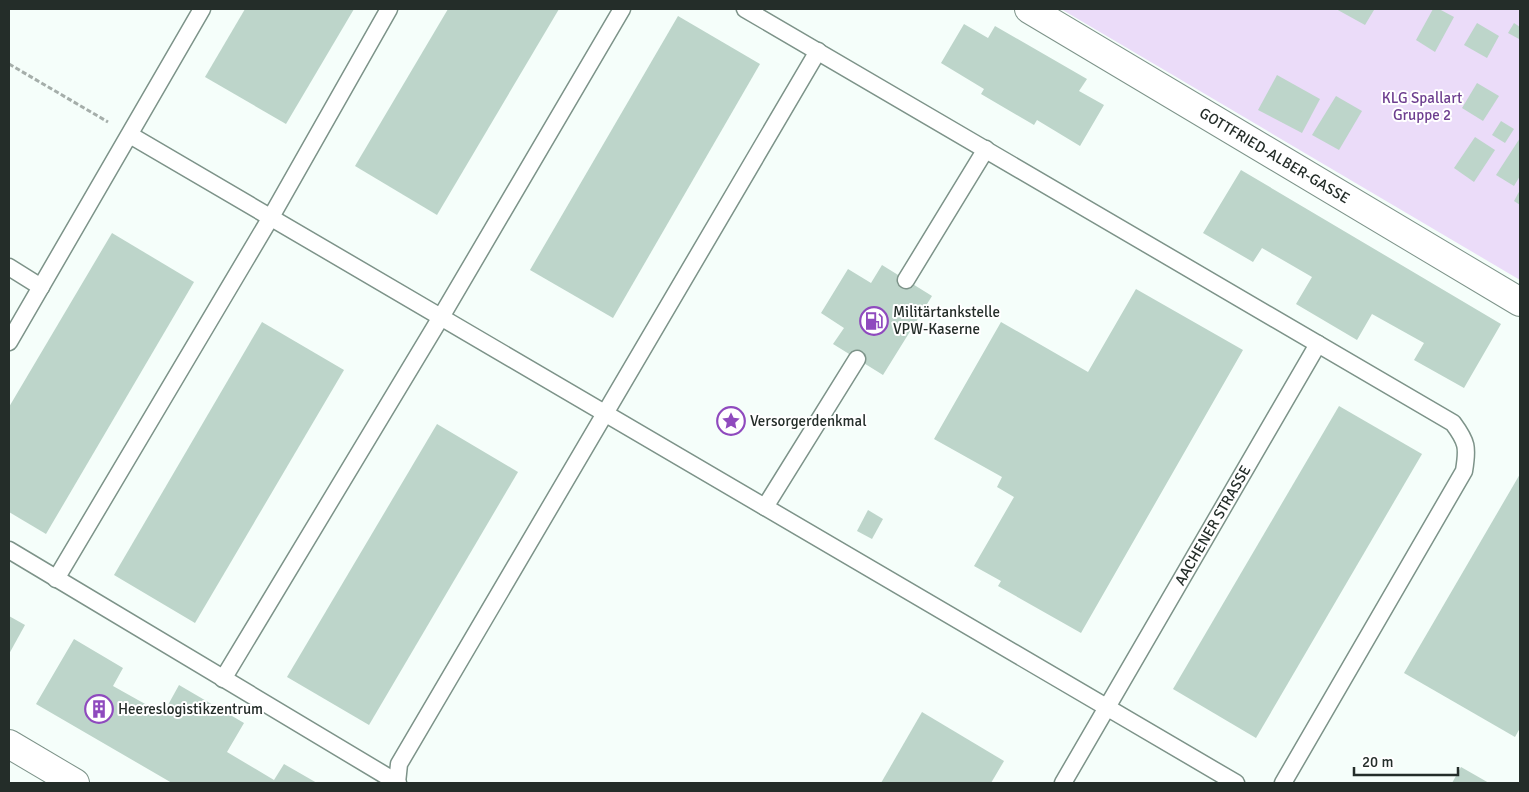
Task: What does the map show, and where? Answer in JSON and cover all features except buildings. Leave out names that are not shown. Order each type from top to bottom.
[{"type":"street","name":"GOTTFRIED-ALBER-GASSE","points":[[1029,9],[1520,302]]},
{"type":"street","points":[[9,744],[75,783]]},
{"type":"lane","points":[[9,342],[202,9]]},
{"type":"lane","points":[[56,579],[270,217],[389,9]]},
{"type":"lane","points":[[223,679],[441,317],[622,9]]},
{"type":"lane","points":[[745,9],[1453,422],[1462,435],[1467,452],[1464,470],[1283,783]]},
{"type":"lane","points":[[9,550],[397,783],[399,764],[818,52]]},
{"type":"lane","points":[[130,135],[1236,783]]},
{"type":"lane","points":[[906,280],[986,150]]},
{"type":"lane","points":[[9,267],[41,286]]},
{"type":"lane","name":"AACHENER STRASSE","points":[[1063,783],[1318,344]]},
{"type":"lane","points":[[765,507],[856,359]]},
{"type":"path","points":[[9,64],[130,135]]},
{"type":"green space","name":"KLG Spallart Gruppe 2","points":[[1061,9],[1520,9],[1520,280]]},
{"type":"place","name":"Militärtankstelle VPW-Kaserne","points":[[874,321]]},
{"type":"place","name":"Versorgerdenkmal","points":[[731,421]]},
{"type":"place","name":"Heereslogistikzentrum","points":[[99,709]]}]
